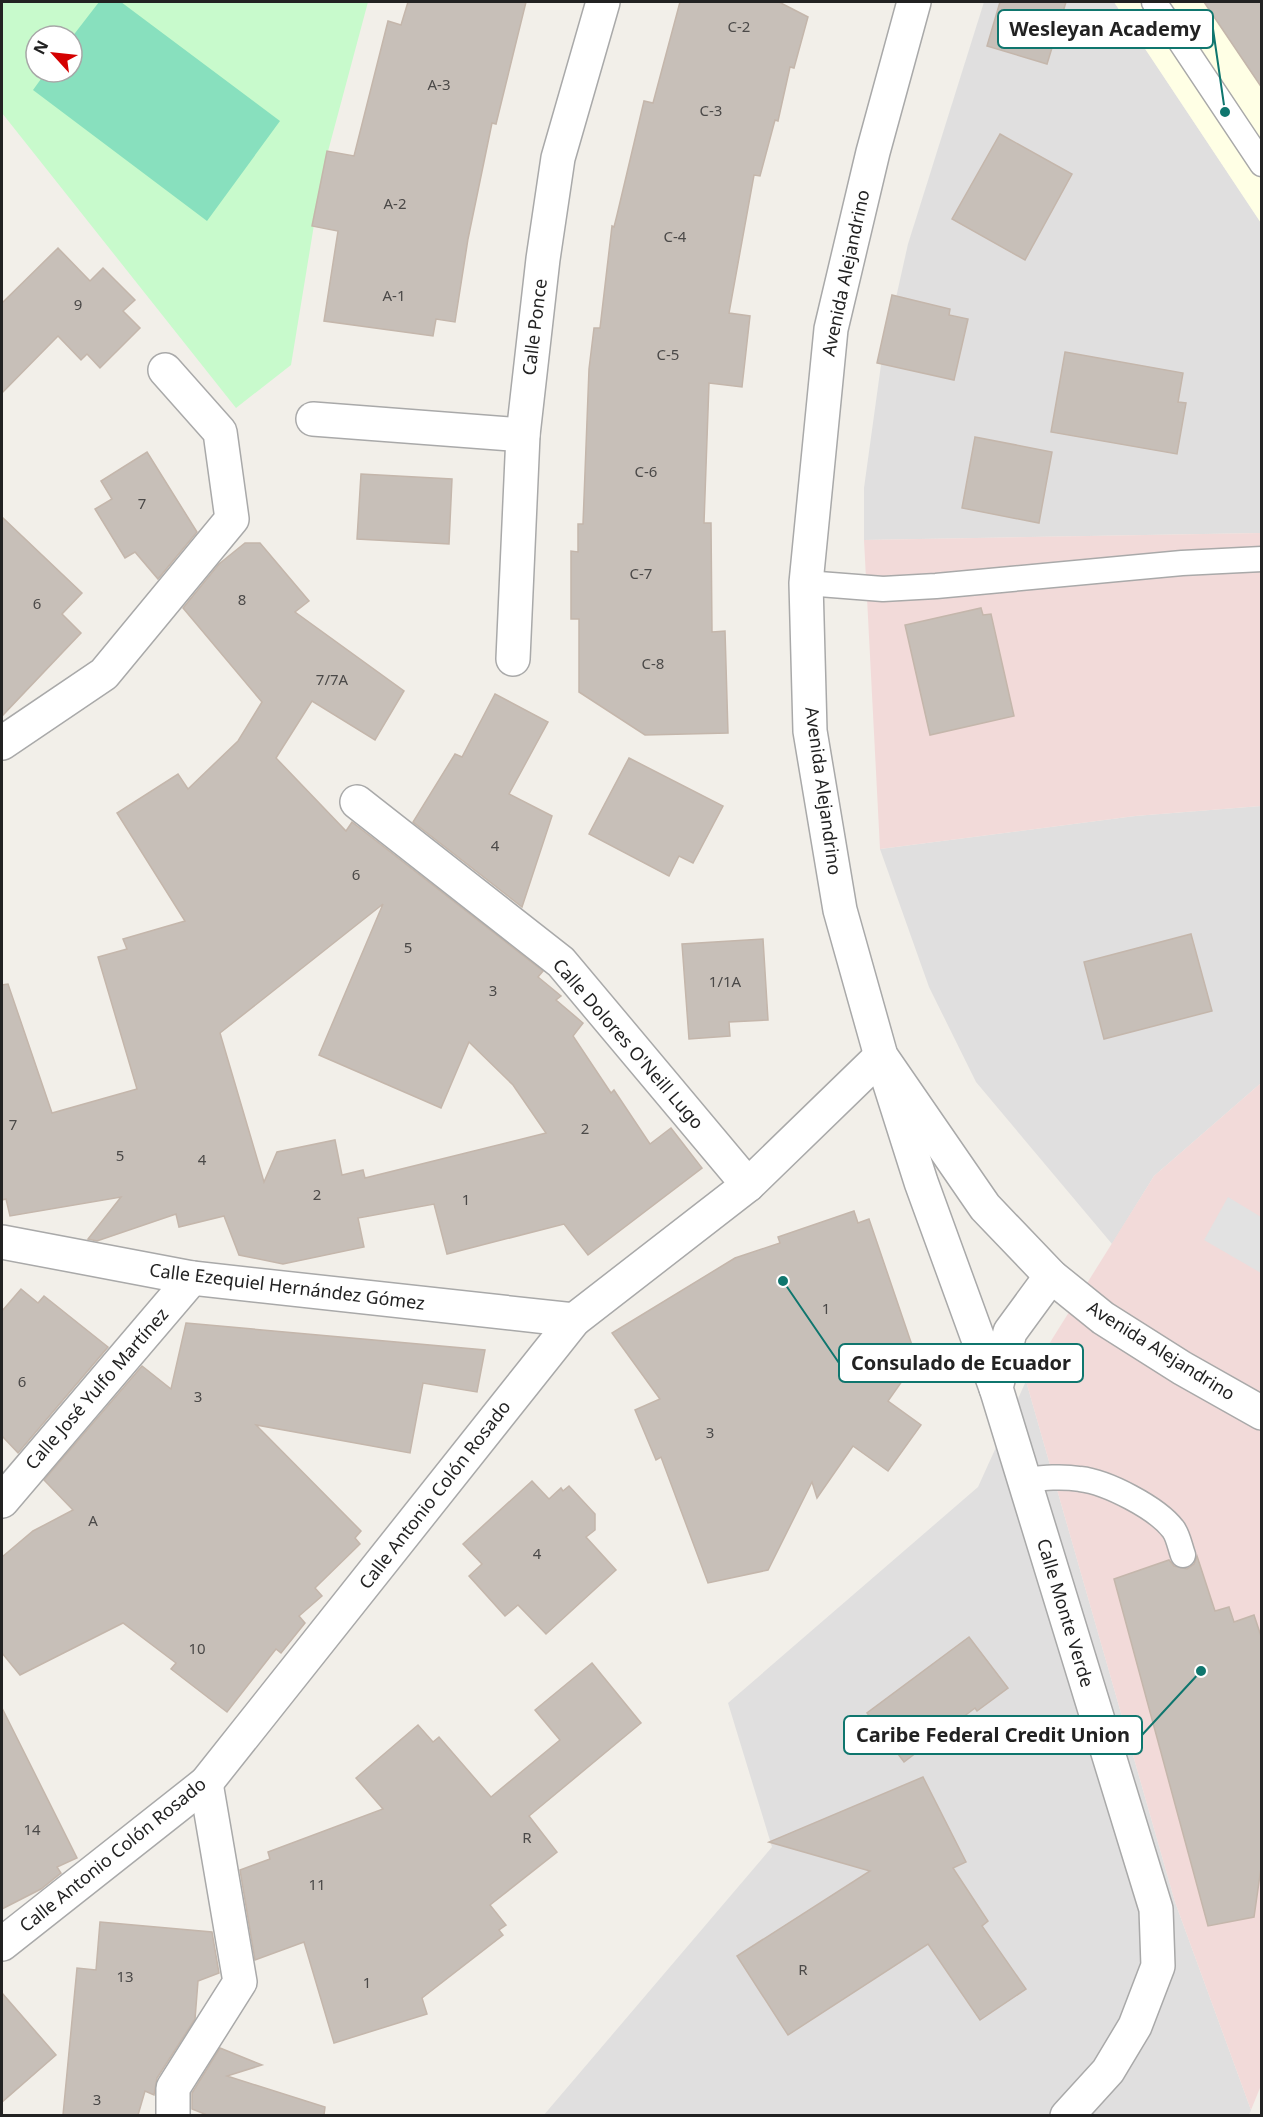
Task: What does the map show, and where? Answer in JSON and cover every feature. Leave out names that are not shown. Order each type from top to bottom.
[{"type":"street","name":"Calle Ponce","points":[[513,659],[523,435],[543,259],[558,158],[603,2]]},
{"type":"street","name":"Avenida Alejandrino","points":[[914,2],[873,152],[831,329],[806,584],[810,731],[840,910],[881,1056],[984,1207],[1051,1276],[1103,1318],[1182,1368],[1262,1413]]},
{"type":"street","points":[[2,743],[104,674],[232,519],[220,432],[165,370]]},
{"type":"street","points":[[313,419],[523,435]]},
{"type":"street","name":"Calle Dolores O'Neill Lugo","points":[[357,802],[561,962],[748,1185]]},
{"type":"street","name":"Calle Antonio Colón Rosado","points":[[2,1944],[206,1783],[574,1320],[748,1185],[881,1056]]},
{"type":"street","name":"Calle Monte Verde","points":[[881,1056],[921,1182],[996,1388],[1156,1909],[1158,1966],[1136,2026],[1108,2071],[1067,2115]]},
{"type":"street","name":"Calle Ezequiel Hernández Gómez","points":[[2,1242],[192,1278],[574,1320]]},
{"type":"street","points":[[996,1388],[1010,1332],[1051,1276]]},
{"type":"street","name":"Calle José Yulfo Martínez","points":[[2,1501],[192,1278]]},
{"type":"street","points":[[173,2115],[173,2088],[240,1982],[206,1783]]},
{"type":"lane","points":[[1154,2],[1262,164]]},
{"type":"lane","points":[[806,584],[883,589],[926,587],[1262,559]]},
{"type":"lane","points":[[1024,1480],[1059,1477],[1083,1479],[1113,1489],[1146,1506],[1174,1529],[1183,1555]]},
{"type":"shaded area","points":[[984,2],[1114,2],[1261,223],[1261,533],[864,540],[864,488],[881,365],[908,244]]},
{"type":"shaded area","points":[[1114,2],[1261,2],[1261,223]]},
{"type":"shaded area","points":[[1261,533],[1261,806],[1135,816],[880,849],[864,540]]},
{"type":"shaded area","points":[[1261,806],[1261,1083],[1154,1176],[1112,1244],[976,1082],[929,987],[880,849],[1135,816]]},
{"type":"shaded area","points":[[1261,1083],[1262,2083],[1251,2110],[1175,1902],[1026,1381],[1154,1176]]},
{"type":"shaded area","points":[[1228,1197],[1261,1217],[1261,1273],[1204,1240]]},
{"type":"shaded area","points":[[1026,1381],[1175,1902],[1251,2110],[1249,2115],[543,2116],[772,1847],[728,1703],[978,1487]]},
{"type":"green space","points":[[2,2],[368,2],[323,170],[291,365],[236,408],[2,113]]},
{"type":"green space","points":[[99,2],[121,2],[280,121],[207,221],[33,90],[37,84],[84,84],[84,24],[82,24]]},
{"type":"building","points":[[408,2],[526,2],[496,124],[492,123],[468,239],[455,322],[436,319],[433,336],[324,321],[338,231],[312,226],[327,151],[354,156],[388,21],[401,25]]},
{"type":"building","points":[[680,2],[779,2],[808,17],[794,68],[790,67],[778,121],[775,120],[760,176],[754,175],[729,313],[750,316],[742,387],[709,383],[704,523],[711,523],[712,632],[725,631],[728,733],[645,735],[579,692],[579,619],[571,619],[571,551],[578,552],[578,524],[583,524],[589,369],[594,328],[600,328],[612,226],[614,227],[644,101],[653,103]]},
{"type":"building","points":[[1000,2],[1066,2],[1047,64],[987,46]]},
{"type":"building","points":[[1204,2],[1262,2],[1262,88]]},
{"type":"building","points":[[1000,134],[1072,174],[1025,260],[952,219]]},
{"type":"building","points":[[58,248],[90,281],[103,268],[135,300],[123,311],[140,328],[100,368],[87,354],[81,360],[58,336],[2,393],[2,303]]},
{"type":"building","points":[[892,295],[950,309],[949,315],[968,319],[954,380],[877,363]]},
{"type":"building","points":[[1065,352],[1183,373],[1178,402],[1186,403],[1177,454],[1051,432]]},
{"type":"building","points":[[975,437],[1052,452],[1039,523],[962,508]]},
{"type":"building","points":[[147,452],[197,532],[158,579],[135,552],[125,558],[95,509],[112,499],[101,481]]},
{"type":"building","points":[[361,474],[452,479],[449,544],[357,539]]},
{"type":"building","points":[[2,517],[82,593],[62,614],[81,633],[2,716]]},
{"type":"building","points":[[245,543],[260,543],[309,601],[295,612],[404,691],[375,740],[312,701],[276,758],[346,831],[352,822],[543,971],[538,977],[561,996],[556,1000],[583,1023],[573,1036],[611,1093],[614,1090],[650,1144],[671,1128],[702,1168],[588,1255],[564,1224],[447,1254],[434,1204],[358,1218],[364,1247],[283,1264],[239,1255],[224,1216],[179,1227],[176,1214],[97,1241],[88,1239],[121,1197],[10,1216],[6,1199],[2,1200],[2,985],[8,984],[52,1113],[137,1089],[98,957],[127,949],[123,939],[185,921],[117,813],[178,774],[188,789],[238,741],[262,702],[183,608],[219,564]],"holes":[[[383,904],[319,1055],[441,1108],[469,1042],[513,1085],[546,1133],[365,1178],[363,1170],[342,1175],[335,1140],[277,1152],[264,1182],[220,1033]]]},
{"type":"building","points":[[981,608],[983,615],[991,614],[1014,716],[930,735],[905,625]]},
{"type":"building","points":[[495,694],[548,722],[509,794],[552,816],[522,907],[413,822],[455,754],[462,757]]},
{"type":"building","points":[[629,758],[723,806],[693,863],[679,856],[669,876],[589,834]]},
{"type":"building","points":[[1191,934],[1212,1011],[1104,1039],[1084,962]]},
{"type":"building","points":[[763,939],[768,1020],[729,1022],[730,1036],[689,1039],[682,944]]},
{"type":"building","points":[[854,1211],[858,1223],[869,1219],[917,1360],[888,1401],[921,1425],[888,1471],[853,1446],[817,1498],[812,1482],[768,1570],[708,1583],[661,1457],[656,1460],[635,1410],[660,1399],[612,1333],[735,1258],[780,1243],[778,1237]]},
{"type":"building","points":[[21,1289],[38,1303],[44,1296],[108,1347],[18,1453],[2,1436],[2,1311]]},
{"type":"building","points":[[186,1323],[485,1350],[477,1392],[423,1383],[410,1453],[256,1425],[361,1531],[355,1538],[360,1544],[315,1588],[322,1596],[299,1616],[305,1623],[281,1653],[276,1649],[227,1712],[171,1669],[176,1663],[123,1623],[20,1675],[2,1653],[2,1557],[33,1531],[73,1510],[44,1480],[142,1366],[171,1389]]},
{"type":"building","points":[[532,1481],[549,1499],[561,1488],[563,1491],[569,1486],[595,1514],[595,1530],[586,1537],[616,1570],[546,1634],[518,1605],[505,1616],[469,1576],[482,1564],[463,1544]]},
{"type":"building","points":[[1197,1556],[1215,1611],[1229,1607],[1234,1622],[1254,1615],[1262,1639],[1262,1861],[1254,1917],[1208,1926],[1114,1579],[1169,1560],[1174,1566],[1187,1569],[1194,1564]]},
{"type":"building","points":[[969,1637],[1008,1688],[977,1711],[975,1708],[904,1762],[867,1713]]},
{"type":"building","points":[[592,1663],[641,1723],[529,1816],[557,1852],[490,1905],[506,1925],[499,1930],[503,1935],[422,1998],[427,2014],[334,2043],[304,1942],[255,1960],[240,1870],[270,1859],[268,1852],[383,1809],[356,1778],[418,1725],[433,1742],[439,1737],[491,1797],[560,1740],[535,1710]]},
{"type":"building","points":[[2,1708],[77,1858],[57,1867],[61,1873],[41,1889],[2,1909]]},
{"type":"building","points":[[923,1777],[966,1862],[953,1868],[988,1921],[982,1926],[1026,1989],[980,2020],[928,1944],[788,2035],[737,1956],[870,1871],[769,1842]]},
{"type":"building","points":[[100,1922],[212,1932],[219,1973],[198,1981],[195,2019],[157,2078],[154,2095],[145,2091],[138,2115],[63,2115],[77,1968],[96,1970]]},
{"type":"building","points":[[2,1993],[56,2055],[2,2102]]},
{"type":"building","points":[[220,2048],[262,2065],[227,2076],[325,2107],[324,2115],[207,2115],[192,2109],[192,2093]]},
{"type":"place","name":"Wesleyan Academy","points":[[1225,112]]},
{"type":"place","name":"Consulado de Ecuador","points":[[783,1281]]},
{"type":"place","name":"Caribe Federal Credit Union","points":[[1201,1671]]}]
